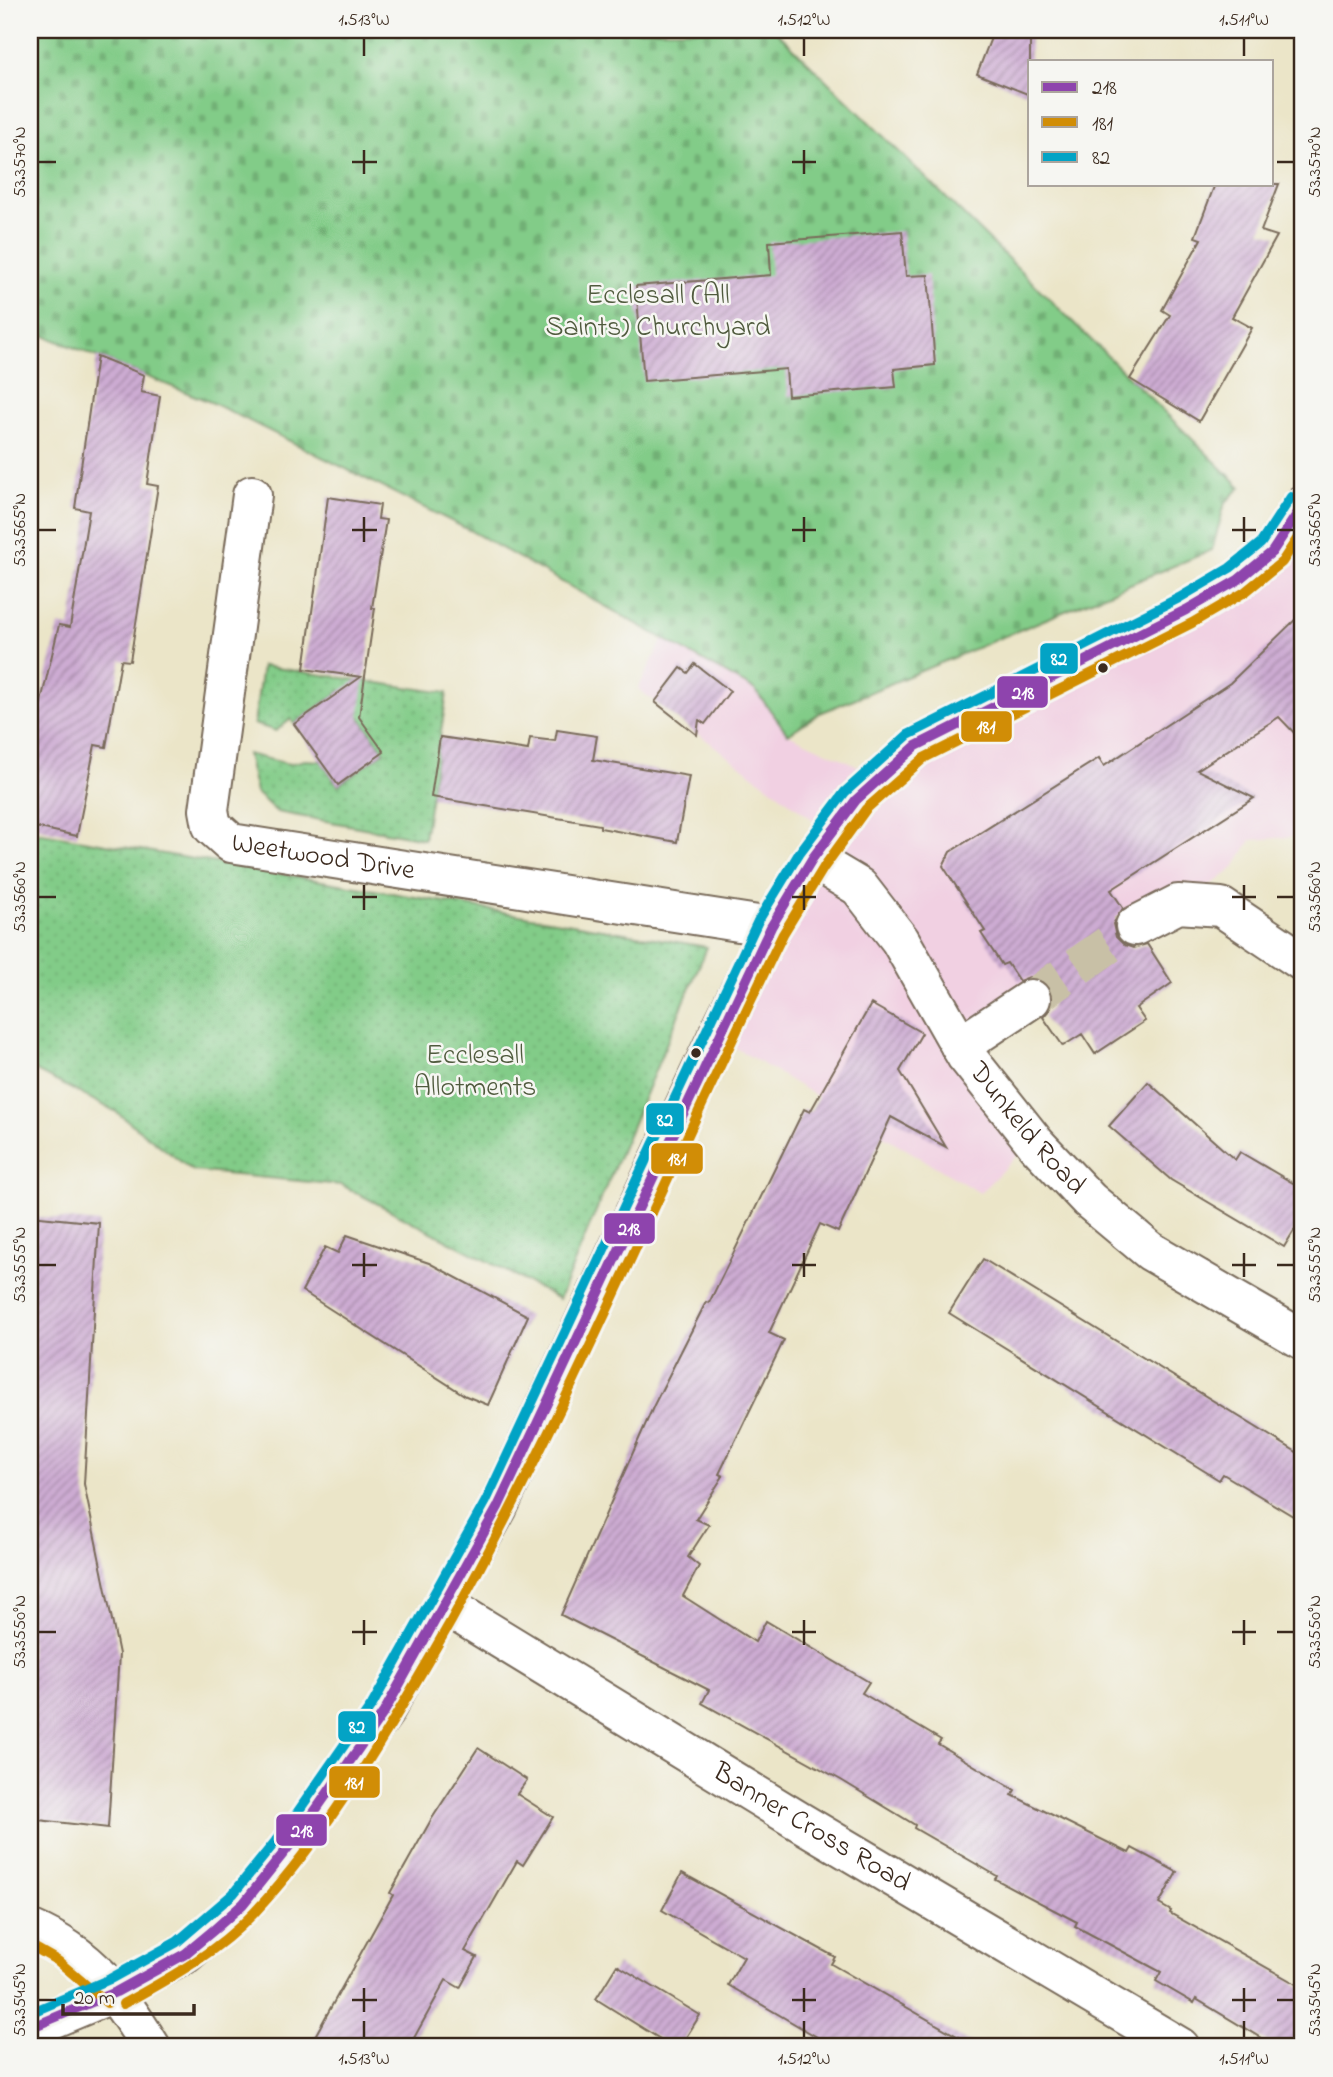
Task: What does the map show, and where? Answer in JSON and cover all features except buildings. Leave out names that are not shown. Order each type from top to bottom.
[{"type":"street","name":"Weetwood Drive","points":[[252,495],[209,810],[212,826],[231,843],[771,927]]},
{"type":"street","points":[[30,2028],[116,1992],[185,1954],[243,1904],[299,1835],[384,1712],[499,1507],[717,1037],[771,927],[812,859],[856,800],[916,746],[1186,610],[1238,580],[1272,552],[1303,505]]},
{"type":"street","name":"Dunkeld Road","points":[[812,859],[859,887],[900,940],[960,1046],[1036,1143],[1089,1200],[1150,1251],[1303,1340]]},
{"type":"street","points":[[1135,926],[1178,904],[1221,907],[1303,962]]},
{"type":"street","points":[[960,1046],[1031,999]]},
{"type":"street","name":"Banner Cross Road","points":[[445,1605],[797,1820],[1180,2047]]},
{"type":"street","points":[[30,1929],[85,1964],[116,1992],[151,2047]]},
{"type":"shaded area","points":[[1303,505],[1303,836],[1251,840],[1233,869],[972,1059],[1031,1141],[980,1193],[717,1037],[831,833],[638,689],[663,639],[755,690],[788,734],[882,777],[1186,610]]},
{"type":"green space","name":"Ecclesall (All Saints) Churchyard","points":[[30,30],[775,30],[1241,487],[1225,503],[1212,550],[820,713],[788,734],[755,690],[469,530],[213,403],[30,330]]},
{"type":"green space","points":[[262,666],[447,693],[424,839],[277,812],[256,793],[247,754],[289,764],[305,760],[321,761],[338,785],[384,752],[341,691],[294,724],[291,719],[276,731],[254,724]]},
{"type":"green space","name":"Ecclesall Allotments","points":[[30,831],[707,947],[559,1299],[342,1185],[193,1171],[115,1111],[30,1068]]},
{"type":"tunnel","points":[[1031,999],[1135,926]]},
{"type":"transit line","name":"82","points":[[30,2013],[110,1979],[177,1942],[233,1894],[288,1826],[372,1705],[486,1501],[758,921],[800,852],[845,792],[908,735],[1179,598],[1230,568],[1261,543],[1291,497]]},
{"type":"transit line","name":"218","points":[[30,2028],[116,1992],[185,1954],[215,1929],[243,1904],[299,1834],[384,1712],[498,1507],[771,927],[812,859],[856,800],[916,746],[1186,610],[1238,580],[1272,552],[1303,505]]},
{"type":"transit line","name":"181","points":[[123,2004],[208,1953],[254,1913],[309,1847],[385,1735],[451,1621],[539,1452],[783,934],[824,867],[866,809],[924,758],[1192,623],[1245,592],[1282,562],[1303,530]]},
{"type":"transit line","name":"181","points":[[30,1945],[58,1961],[107,2003]]}]
